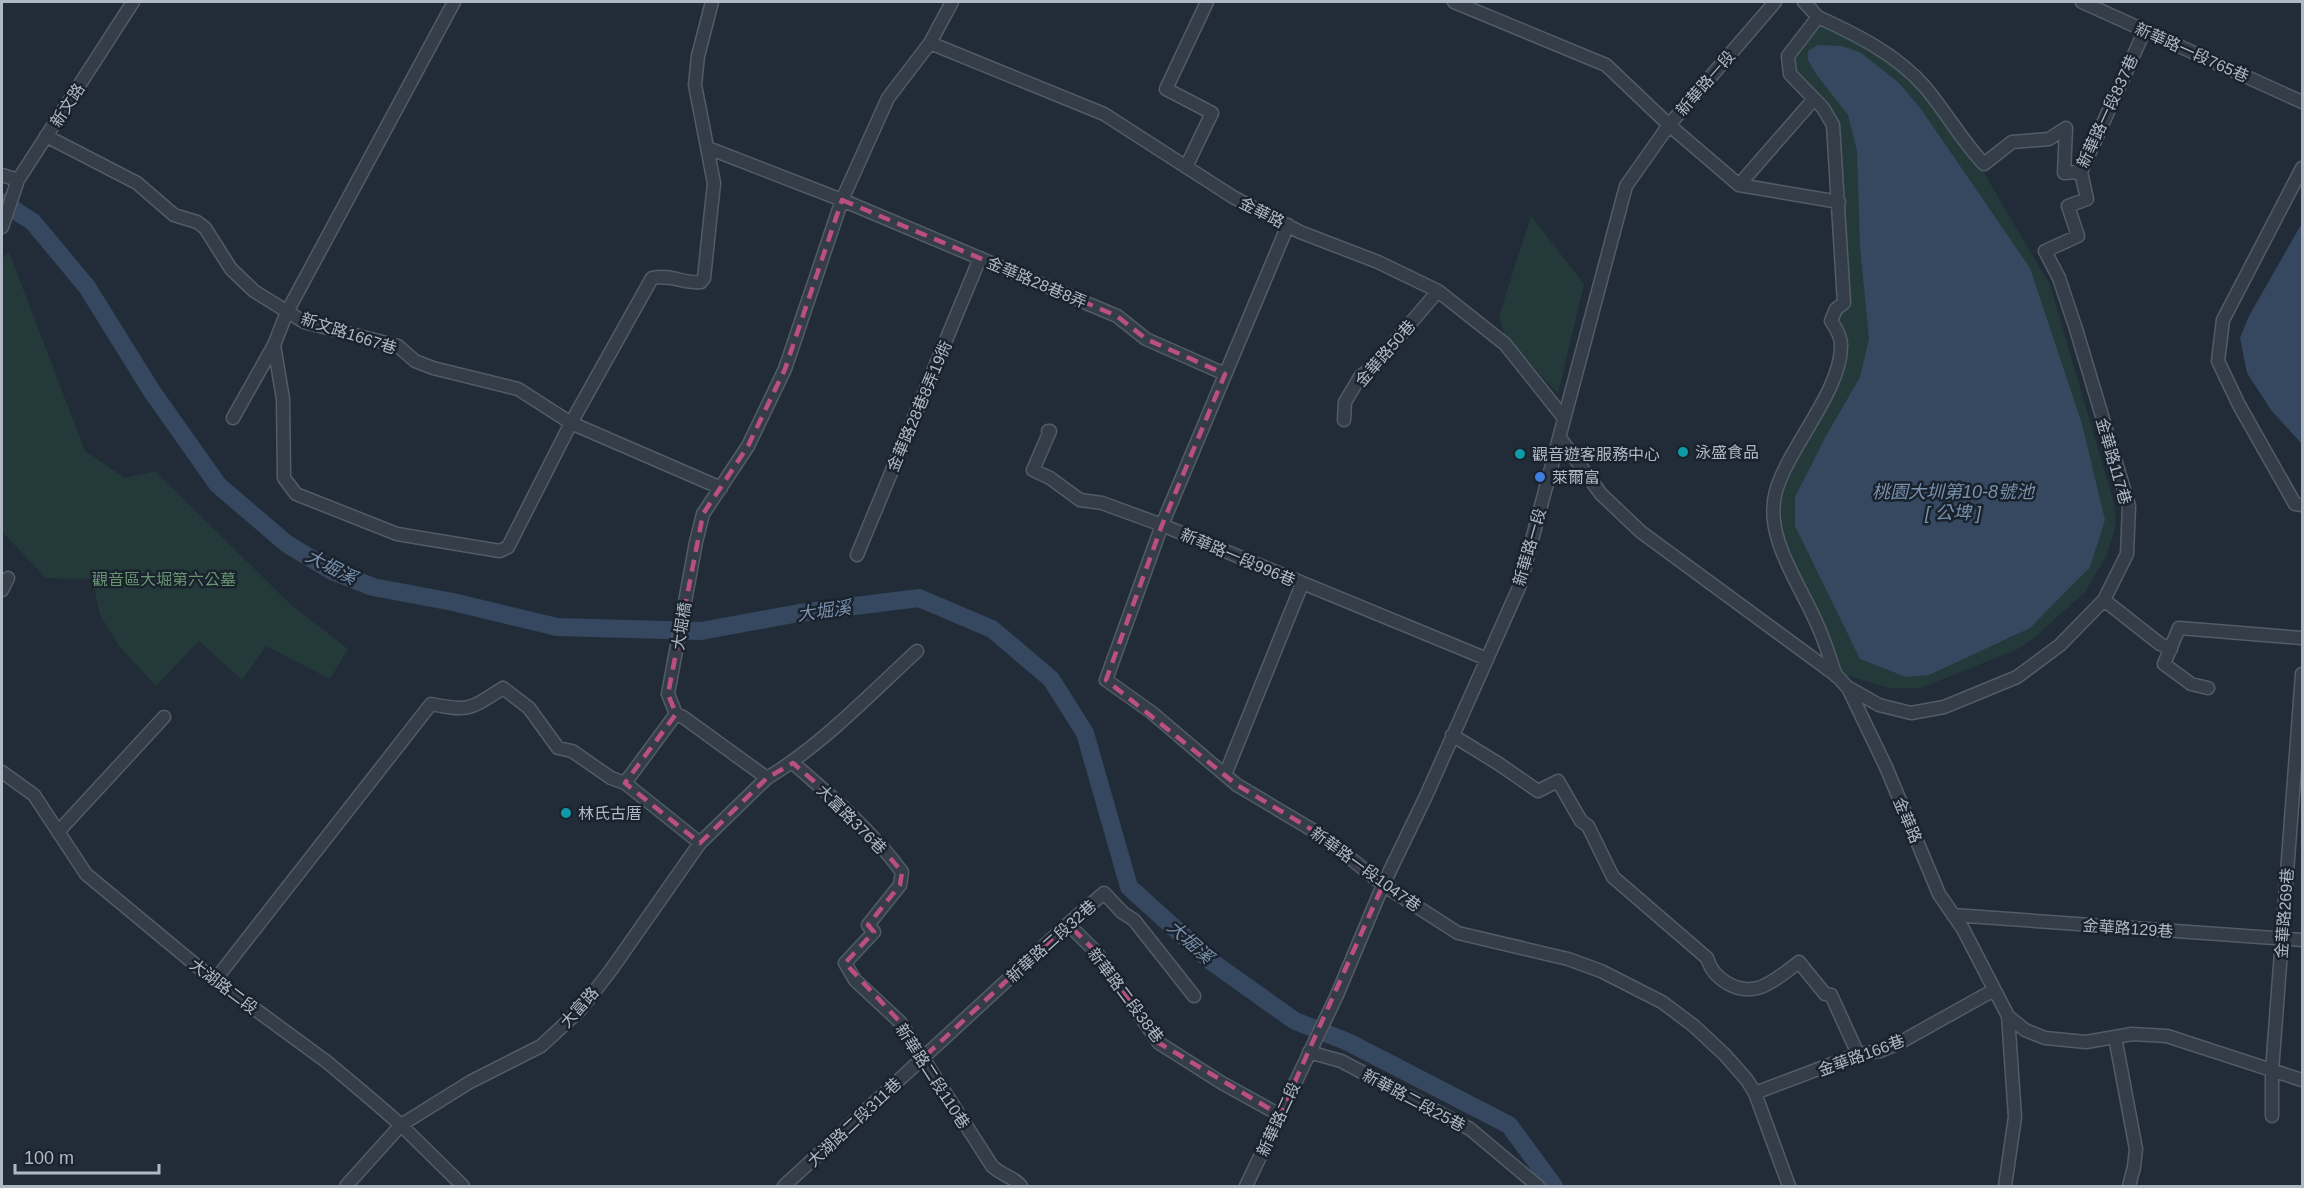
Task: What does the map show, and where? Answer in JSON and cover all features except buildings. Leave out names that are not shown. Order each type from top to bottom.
[{"type":"street","name":"新文路","points":[[2,227],[18,180],[133,2]]},
{"type":"street","points":[[233,418],[274,345],[287,312],[454,2]]},
{"type":"street","points":[[274,345],[283,399],[284,478],[296,494],[397,534],[500,551],[508,547],[571,423],[652,278],[670,276],[694,283],[701,282],[704,278],[714,183],[695,86],[698,56],[712,2]]},
{"type":"street","name":"大堀橋","points":[[676,714],[668,694],[703,514],[748,446],[785,369],[842,200],[888,98],[930,42],[951,2]]},
{"type":"street","points":[[1186,166],[1212,113],[1166,89],[1207,2]]},
{"type":"street","points":[[1454,2],[1606,65],[1669,125],[1739,186],[1839,202]]},
{"type":"street","name":"新華路一段","points":[[1330,1009],[1383,885],[1520,585],[1626,186],[1669,125],[1775,2]]},
{"type":"street","points":[[1804,2],[1818,17],[1788,56],[1790,74],[1823,108],[1833,125],[1844,303],[1836,309],[1831,321],[1839,333],[1842,344],[1834,380],[1796,448],[1776,491],[1773,512],[1783,553],[1818,625],[1837,676]]},
{"type":"street","name":"新華路一段765巷","points":[[2082,2],[2302,102]]},
{"type":"street","name":"新華路一段837巷","points":[[1818,17],[1882,50],[1906,68],[1925,88],[1983,164],[2012,142],[2049,139],[2066,128],[2064,173],[2081,172],[2144,32]]},
{"type":"street","name":"金華路","points":[[930,42],[1104,114],[1233,196],[1288,225],[1378,262],[1438,291],[1505,344],[1564,418]]},
{"type":"street","points":[[1739,186],[1814,99]]},
{"type":"street","name":"新文路1667巷","points":[[46,136],[137,183],[174,215],[197,222],[205,228],[231,269],[255,291],[303,322],[398,346],[415,362],[518,389],[571,423],[721,488]]},
{"type":"street","name":"金華路28巷8弄","points":[[708,148],[842,200],[1117,316],[1146,339],[1226,374]]},
{"type":"street","points":[[2302,168],[2223,320],[2218,361],[2239,405],[2295,504],[2302,505]]},
{"type":"street","name":"金華路117巷","points":[[1848,688],[1879,705],[1911,713],[1944,707],[2017,677],[2060,645],[2104,600],[2127,554],[2129,506],[2059,278],[2045,251],[2078,236],[2068,206],[2086,199],[2081,172]]},
{"type":"street","points":[[2,175],[18,180]]},
{"type":"street","points":[[1162,525],[1288,225]]},
{"type":"street","name":"金華路28巷8弄19衖","points":[[857,555],[980,258]]},
{"type":"street","name":"金華路50巷","points":[[1344,420],[1345,402],[1359,377],[1374,366],[1438,291]]},
{"type":"street","name":"新華路一段996巷","points":[[1048,431],[1050,431],[1034,470],[1050,478],[1080,500],[1102,503],[1162,525],[1487,659]]},
{"type":"street","name":"金華路","points":[[1560,438],[1601,494],[1641,532],[1837,676],[1848,688],[1886,767],[1939,894],[1953,915],[2008,1016],[2025,1030],[2045,1038],[2086,1042],[2132,1034],[2166,1036],[2302,1080]]},
{"type":"street","name":"新華路一段1047巷","points":[[1162,525],[1106,680],[1150,712],[1237,785],[1326,838],[1383,885],[1458,933],[1568,959],[1601,971],[1662,1002],[1694,1026],[1725,1055],[1747,1080],[1755,1093],[1789,1186]]},
{"type":"street","points":[[2,590],[8,578]]},
{"type":"street","points":[[1226,775],[1302,584]]},
{"type":"street","points":[[2104,600],[2160,644],[2171,649]]},
{"type":"street","points":[[2208,688],[2191,684],[2164,664],[2180,628],[2302,638]]},
{"type":"street","name":"大富路","points":[[346,1186],[401,1125],[470,1082],[542,1046],[580,1010],[611,970],[700,843],[767,778],[793,763],[798,756],[827,733],[917,651]]},
{"type":"street","name":"金華路269巷","points":[[2272,1116],[2272,1071],[2281,938],[2302,674]]},
{"type":"street","points":[[215,980],[431,704],[459,710],[474,706],[503,688],[529,708],[558,748],[572,751],[611,778],[625,783],[700,843]]},
{"type":"street","points":[[625,783],[676,714],[767,778]]},
{"type":"street","points":[[58,832],[164,717]]},
{"type":"street","points":[[1452,735],[1538,791],[1558,781],[1581,821],[1588,826],[1612,877],[1707,958],[1714,975],[1734,987],[1753,990],[1779,979],[1799,962],[1815,985],[1825,994],[1830,995],[1858,1054]]},
{"type":"street","name":"大富路376巷","points":[[793,763],[858,820],[902,872],[900,885],[868,925],[874,932],[844,963]]},
{"type":"street","name":"大湖路二段","points":[[2,772],[34,795],[87,874],[215,980],[327,1062],[401,1125],[463,1186]]},
{"type":"street","name":"新華路二段32巷","points":[[924,1057],[1104,893],[1123,913],[1134,920],[1194,996]]},
{"type":"street","name":"金華路129巷","points":[[1953,915],[2302,940]]},
{"type":"street","name":"新華路二段38巷","points":[[1068,924],[1096,952],[1159,1043],[1222,1083],[1280,1115]]},
{"type":"street","name":"新華路二段110巷","points":[[844,963],[855,980],[900,1022],[992,1166],[1000,1174],[1017,1181],[1021,1186]]},
{"type":"street","name":"金華路166巷","points":[[1755,1093],[1858,1054],[1880,1051],[1899,1043],[1994,990]]},
{"type":"street","name":"新華路二段","points":[[1246,1186],[1330,1009]]},
{"type":"street","points":[[2005,1186],[2015,1117],[2008,1016]]},
{"type":"street","points":[[2115,1037],[2136,1149],[2129,1186]]},
{"type":"street","name":"新華路二段25巷","points":[[1309,1052],[1341,1061],[1470,1129],[1538,1186]]},
{"type":"street","name":"大湖路二段311巷","points":[[784,1186],[924,1057]]},
{"type":"highlighted area","points":[[842,200],[1117,316],[1146,339],[1225,374],[1162,525],[1106,680],[1237,785],[1326,838],[1383,885],[1280,1115],[1159,1043],[1096,952],[1068,924],[924,1057],[900,1022],[845,963],[874,932],[868,925],[900,885],[902,872],[858,820],[793,763],[767,778],[700,843],[625,783],[676,714],[668,694],[703,514],[748,446],[785,369]]},
{"type":"green space","name":"桃園大圳第10-8號池 [ 公埤 ]","points":[[1817,15],[1906,69],[1974,156],[2050,285],[2115,507],[2116,525],[2107,555],[2085,592],[2035,637],[2016,650],[1921,688],[1890,688],[1849,676],[1844,682],[1776,526],[1777,491],[1841,360],[1832,321],[1845,303],[1834,125],[1789,65]]},
{"type":"green space","points":[[1531,216],[1584,284],[1558,394],[1504,334],[1499,316]]},
{"type":"green space","name":"觀音區大堀第六公墓","points":[[9,252],[85,451],[125,478],[155,471],[290,604],[348,649],[330,679],[266,646],[242,680],[199,641],[156,686],[119,646],[100,615],[92,579],[46,578],[2,532],[2,259]]},
{"type":"water","name":"桃園大圳第10-8號池 [ 公埤 ]","points":[[1818,45],[1841,46],[1860,52],[1899,83],[1921,109],[2030,268],[2082,424],[2105,520],[2090,567],[2030,628],[1929,675],[1906,677],[1860,659],[1795,526],[1795,497],[1860,377],[1869,339],[1860,246],[1857,151],[1848,115],[1808,60],[1808,51]]},
{"type":"water","points":[[2302,223],[2302,444],[2271,410],[2247,373],[2240,338],[2249,316]]},
{"type":"waterway","name":"大堀溪","points":[[2,202],[33,222],[87,287],[151,390],[218,485],[287,544],[332,571],[373,587],[453,602],[557,627],[701,631],[799,613],[919,598],[992,629],[1051,679],[1085,733],[1129,887],[1212,962],[1295,1021],[1348,1042],[1509,1125],[1554,1186]]},
{"type":"place","name":"泳盛食品","points":[[1683,452]]},
{"type":"place","name":"觀音遊客服務中心","points":[[1520,454]]},
{"type":"place","name":"萊爾富","points":[[1540,477]]},
{"type":"place","name":"林氏古厝","points":[[566,813]]}]
